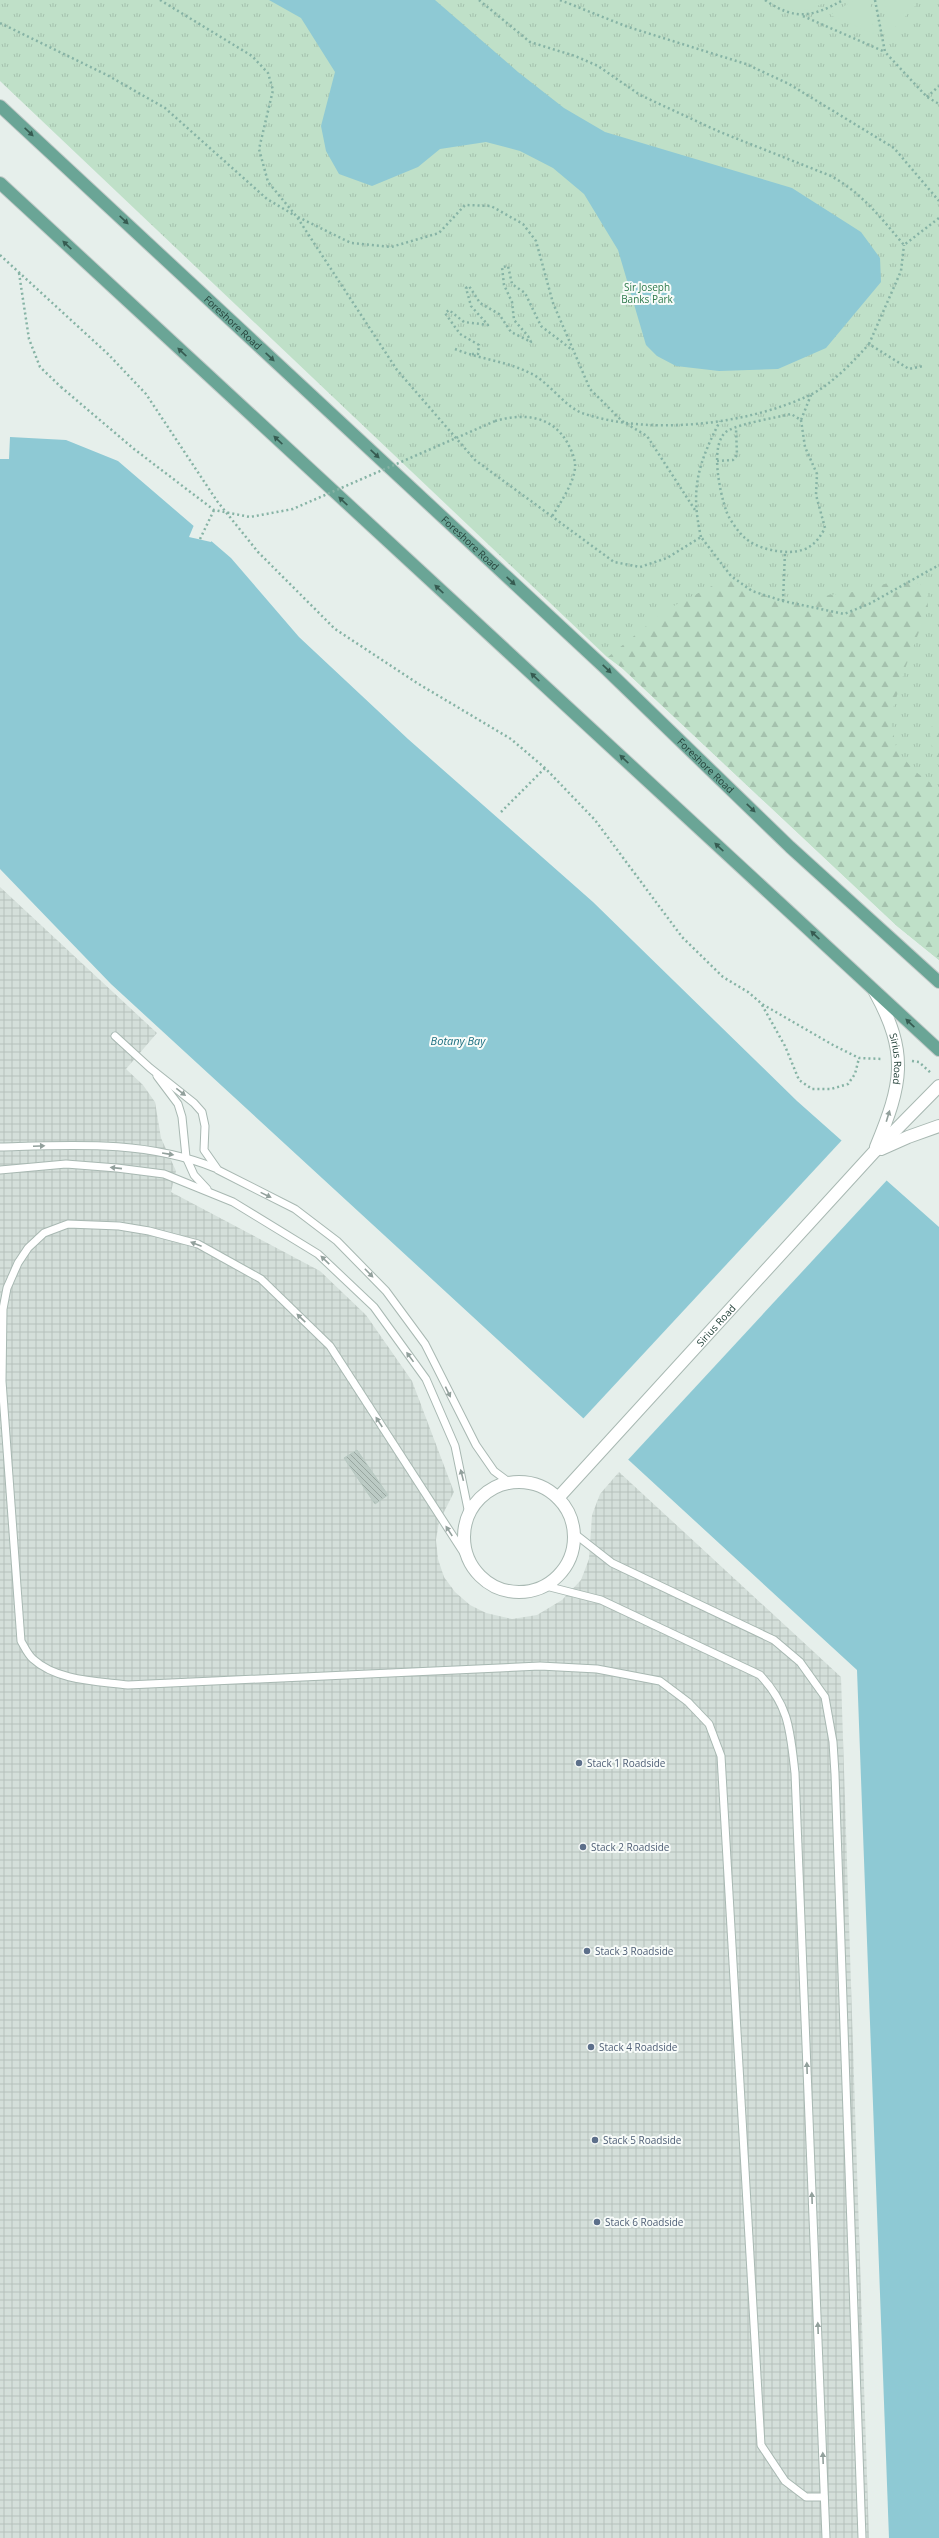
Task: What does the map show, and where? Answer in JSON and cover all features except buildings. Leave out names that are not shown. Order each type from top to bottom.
[{"type":"main road","name":"Foreshore Road","points":[[0,106],[603,666],[790,847],[939,982]]},
{"type":"main road","points":[[0,183],[939,1050]]},
{"type":"street","name":"Sirius Road","points":[[874,990],[891,1024],[898,1046],[898,1065],[888,1117],[874,1152]]},
{"type":"street","name":"Sirius Road","points":[[558,1498],[936,1082]]},
{"type":"street","name":"Sirius Road","points":[[874,1152],[908,1137],[939,1126]]},
{"type":"street","points":[[510,1483],[527,1483],[543,1488],[558,1498],[566,1508],[575,1534],[573,1550],[568,1564],[558,1577],[546,1586],[524,1592],[512,1592],[496,1587],[481,1577],[471,1564],[465,1548],[464,1530],[469,1514],[479,1499],[493,1489],[510,1483]]},
{"type":"lane","points":[[115,1036],[150,1068],[194,1103],[202,1112],[205,1126],[204,1150],[218,1170]]},
{"type":"lane","points":[[150,1068],[178,1104],[182,1116],[186,1156],[194,1175],[208,1190]]},
{"type":"lane","points":[[0,1147],[118,1145],[186,1156],[218,1170],[295,1209],[337,1241],[386,1291],[425,1344],[476,1445],[494,1471],[510,1483]]},
{"type":"lane","points":[[0,1170],[66,1164],[164,1174],[208,1190],[233,1202],[318,1254],[374,1307],[426,1379],[455,1446],[469,1514]]},
{"type":"lane","points":[[471,1564],[330,1346],[261,1279],[198,1244],[150,1231],[95,1225],[68,1224],[44,1233],[18,1263],[6,1288],[3,1309],[2,1381],[21,1640],[32,1659],[52,1672],[82,1680],[128,1685],[540,1666],[597,1668],[660,1682],[688,1702],[709,1724],[721,1756],[762,2446],[785,2481],[806,2497],[824,2497]]},
{"type":"lane","points":[[575,1534],[612,1563],[774,1640],[800,1662],[825,1698],[833,1742],[835,1774],[862,2538]]},
{"type":"lane","points":[[546,1586],[601,1600],[760,1675],[776,1692],[784,1709],[791,1738],[795,1773],[826,2538]]},
{"type":"path","points":[[160,0],[252,56],[268,73],[273,90],[259,149],[268,182],[297,216],[397,370],[475,460],[551,518],[614,562],[640,566],[667,558],[701,537]]},
{"type":"path","points":[[479,0],[530,42],[575,56],[598,66],[640,95],[720,132],[831,176],[848,185],[864,198],[904,245]]},
{"type":"path","points":[[560,0],[628,26],[746,64],[789,84],[894,148],[939,201]]},
{"type":"path","points":[[765,0],[780,11],[803,16],[885,52],[927,97],[939,104]]},
{"type":"path","points":[[803,16],[825,10],[843,0]]},
{"type":"path","points":[[875,0],[885,52]]},
{"type":"path","points":[[0,23],[107,74],[165,108],[267,199],[297,216],[351,242],[391,247],[439,233],[465,205],[491,206],[523,224],[536,241],[553,303],[590,389],[628,424],[646,436],[695,510]]},
{"type":"path","points":[[927,97],[939,86]]},
{"type":"path","points":[[455,349],[468,355],[508,364],[531,373],[581,412],[628,424],[690,424],[720,421],[772,409],[811,395],[851,364],[869,344],[901,271],[904,245],[939,218]]},
{"type":"path","points":[[0,255],[108,354],[146,394],[217,501],[253,547],[335,629],[416,683],[511,739],[546,768],[595,820],[682,937],[723,977],[748,992],[762,1004],[833,1045],[859,1058],[855,1074],[848,1084],[831,1089],[812,1089],[799,1080],[785,1046],[762,1004]]},
{"type":"path","points":[[468,355],[478,354],[479,345],[460,334],[445,313],[449,310],[464,322],[488,325],[471,306],[466,288],[469,286],[480,303],[499,314],[511,332],[530,342],[528,336],[514,320],[512,302],[504,285],[502,267],[508,266],[512,284],[525,294],[541,326],[572,350]]},
{"type":"path","points":[[19,273],[30,339],[40,366],[61,387],[134,449],[214,510],[250,517],[293,509],[495,421],[510,416],[539,417],[552,424],[569,446],[575,468],[566,493],[551,518]]},
{"type":"path","points":[[869,344],[909,369],[923,366]]},
{"type":"path","points":[[801,420],[791,414],[728,430],[720,438],[718,461],[726,512],[745,538],[776,553],[800,551],[817,543],[825,528],[816,495],[816,474],[805,447],[801,420],[811,395]]},
{"type":"path","points":[[720,421],[702,456],[695,510],[701,537],[731,576],[752,591],[783,601],[844,614],[869,604],[939,565]]},
{"type":"path","points":[[718,461],[733,460],[737,455],[736,428]]},
{"type":"path","points":[[200,539],[214,510]]},
{"type":"path","points":[[783,601],[785,552]]},
{"type":"path","points":[[501,812],[546,768]]},
{"type":"path","points":[[919,1062],[936,1082]]},
{"type":"shaded area","points":[[0,887],[157,1033],[126,1069],[143,1085],[155,1102],[161,1138],[176,1171],[171,1192],[320,1271],[366,1315],[412,1381],[454,1492],[439,1522],[436,1540],[438,1559],[444,1577],[455,1592],[470,1605],[486,1613],[512,1619],[537,1615],[562,1600],[581,1580],[589,1559],[592,1515],[600,1494],[619,1472],[841,1677],[869,2538],[0,2538]]},
{"type":"green space","name":"Sir Joseph Banks Park","points":[[0,0],[939,0],[939,960],[897,926],[622,668],[607,657],[0,81]]},
{"type":"green space","points":[[767,0],[829,0],[814,7],[790,10],[774,5]]},
{"type":"green space","points":[[854,0],[870,0],[874,34],[830,15]]},
{"type":"green space","points":[[884,0],[910,0],[916,5],[890,33]]},
{"type":"green space","points":[[731,576],[752,591],[783,601],[853,592],[904,579],[920,584],[927,590],[928,608],[906,666],[890,718],[897,751],[916,772],[939,789],[939,960],[897,926],[622,668],[608,657],[666,610]]},
{"type":"green space","points":[[939,718],[939,766],[932,748],[930,734],[934,722]]},
{"type":"water","points":[[269,0],[435,0],[518,72],[564,108],[605,132],[792,188],[861,232],[880,258],[881,282],[826,348],[778,369],[719,371],[676,366],[657,356],[646,345],[618,250],[584,194],[553,168],[520,151],[486,142],[440,149],[418,167],[372,186],[339,174],[326,151],[321,126],[335,72],[301,18]]},
{"type":"water","name":"Botany Bay","points":[[10,437],[66,440],[118,461],[231,558],[299,637],[408,739],[593,902],[797,1101],[939,1227],[939,2538],[889,2538],[857,1670],[111,984],[0,869],[0,459],[9,459]]},
{"type":"pier","points":[[194,525],[212,540],[211,542],[189,537]]},
{"type":"pier","points":[[843,1139],[888,1179],[626,1462],[581,1421]]},
{"type":"place","name":"Stack 1 Roadside","points":[[579,1763]]},
{"type":"place","name":"Stack 2 Roadside","points":[[583,1847]]},
{"type":"place","name":"Stack 3 Roadside","points":[[587,1951]]},
{"type":"place","name":"Stack 4 Roadside","points":[[591,2047]]},
{"type":"place","name":"Stack 5 Roadside","points":[[595,2140]]},
{"type":"place","name":"Stack 6 Roadside","points":[[597,2222]]}]
